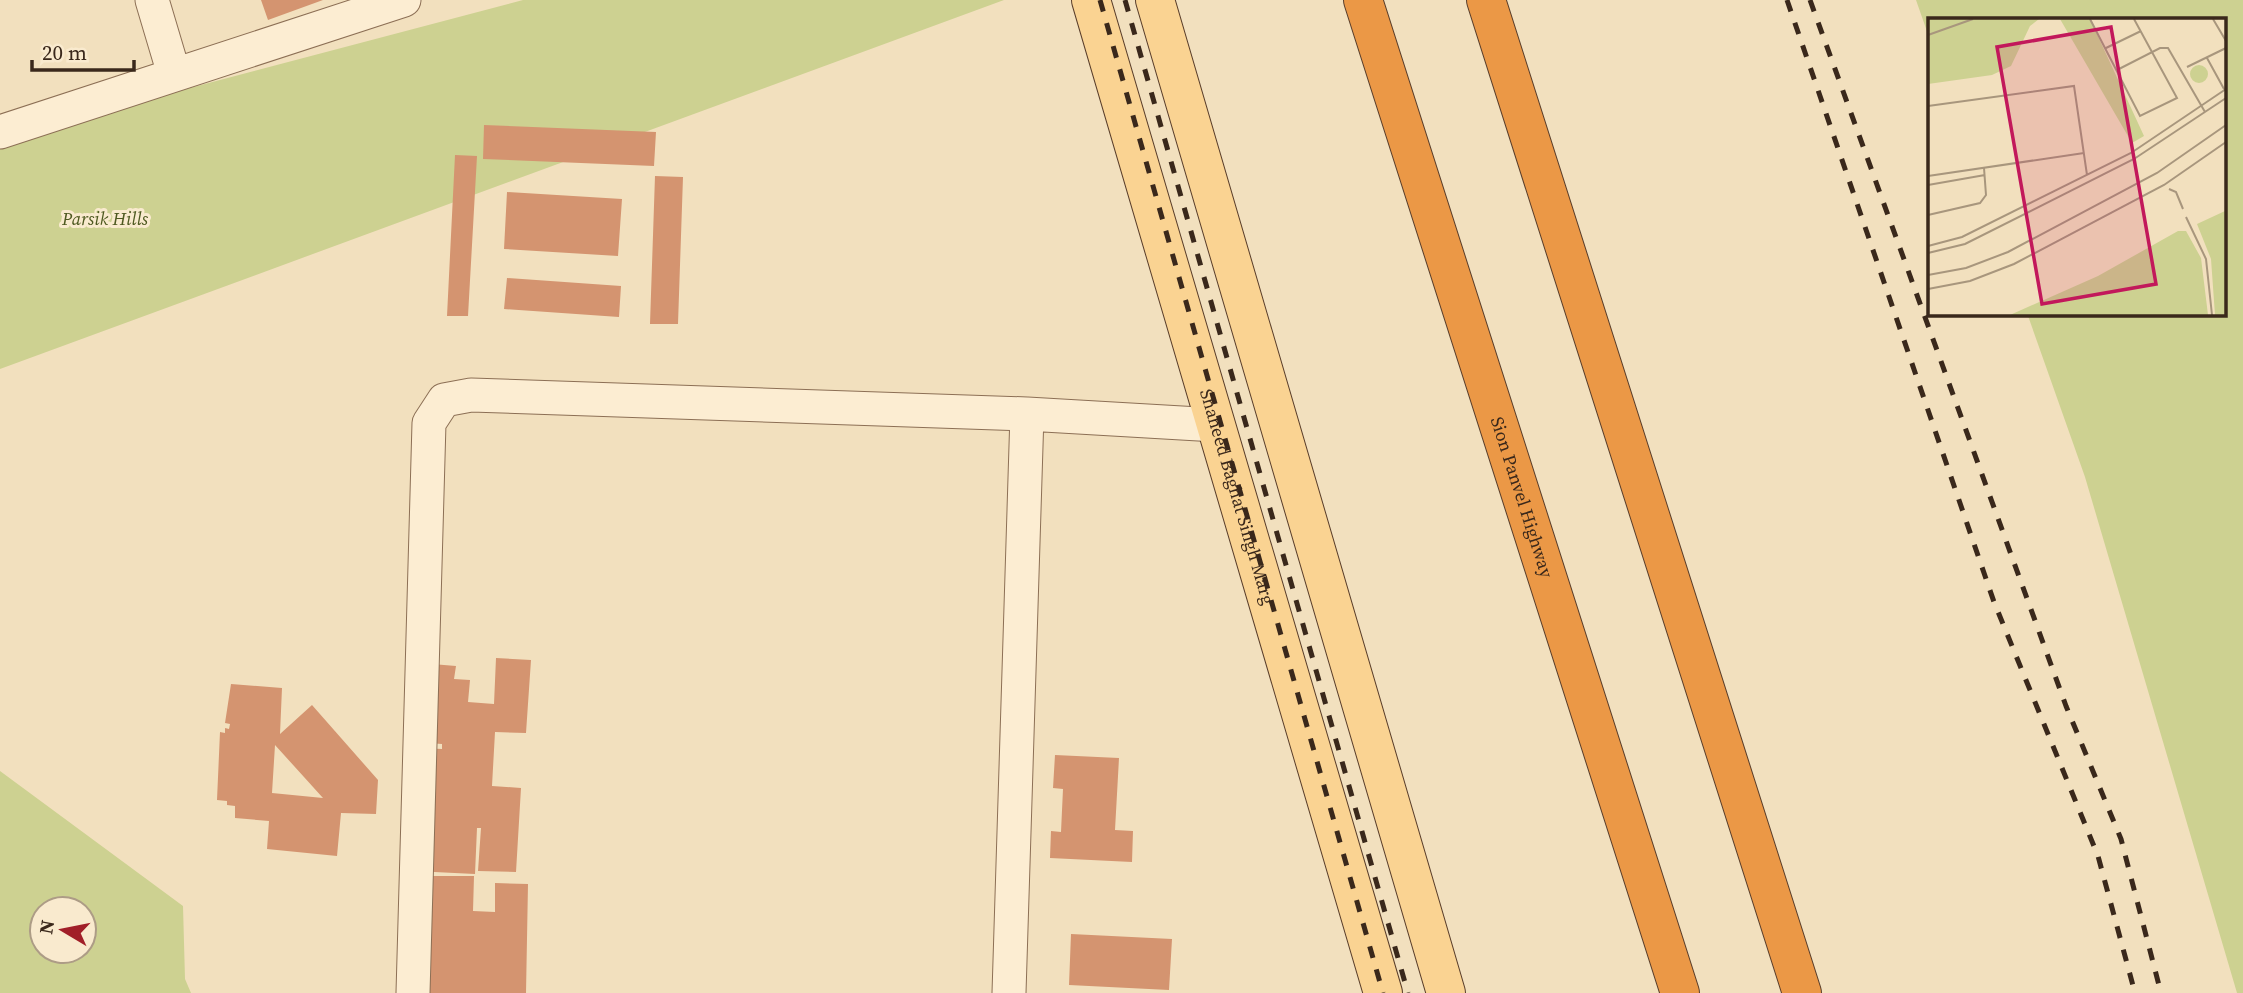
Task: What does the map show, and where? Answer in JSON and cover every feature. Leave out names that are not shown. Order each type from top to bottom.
[{"type":"highway","name":"Sion Panvel Highway","points":[[1363,0],[1679,993]]},
{"type":"highway","points":[[1486,0],[1802,993]]},
{"type":"main road","name":"Shaheed Baghat Singh Marg","points":[[1091,0],[1383,993]]},
{"type":"main road","points":[[1155,0],[1446,993]]},
{"type":"lane","points":[[152,0],[174,74]]},
{"type":"lane","points":[[0,132],[372,5],[404,0]]},
{"type":"lane","points":[[412,993],[429,423],[444,400],[471,395],[1027,414],[1216,425]]},
{"type":"lane","points":[[1009,993],[1027,414]]},
{"type":"green space","name":"Parsik Hills","points":[[523,0],[1004,0],[0,369],[0,138]]},
{"type":"green space","points":[[1916,0],[2243,0],[2243,993],[2237,993],[2085,477],[2028,315],[2226,315],[2226,18],[1928,18],[1928,34]]},
{"type":"green space","points":[[0,771],[183,906],[185,979],[191,993],[0,993]]},
{"type":"building","points":[[261,0],[323,0],[268,20]]},
{"type":"building","points":[[484,125],[656,132],[654,166],[483,159]]},
{"type":"building","points":[[455,155],[477,156],[468,316],[447,316]]},
{"type":"building","points":[[655,176],[683,177],[678,324],[650,324]]},
{"type":"building","points":[[507,192],[622,199],[618,256],[504,249]]},
{"type":"building","points":[[507,278],[621,286],[619,317],[504,309]]},
{"type":"building","points":[[496,658],[531,660],[526,733],[495,732],[492,786],[521,788],[516,872],[478,871],[481,828],[477,828],[475,874],[414,871],[421,748],[442,749],[442,744],[428,743],[432,664],[456,666],[454,679],[470,680],[468,702],[494,704]]},
{"type":"building","points":[[231,684],[282,688],[280,734],[312,705],[378,780],[376,814],[341,813],[337,856],[267,849],[269,821],[235,818],[235,806],[227,805],[227,801],[217,800],[220,732],[225,733],[225,728],[229,729],[230,724],[225,723]],"holes":[[[275,745],[323,798],[272,793]]]},
{"type":"building","points":[[1055,755],[1119,758],[1115,830],[1133,831],[1132,862],[1050,858],[1051,831],[1061,832],[1063,789],[1053,788]]},
{"type":"building","points":[[427,876],[474,876],[473,911],[495,912],[495,883],[528,884],[526,993],[424,993]]},
{"type":"building","points":[[1071,934],[1172,939],[1169,990],[1069,985]]},
{"type":"railway","points":[[1100,0],[1383,993]]},
{"type":"railway","points":[[1125,0],[1408,993]]},
{"type":"railway","points":[[1787,0],[1994,602],[2098,856],[2135,993]]},
{"type":"railway","points":[[1810,0],[2066,706],[2121,839],[2161,993]]}]
